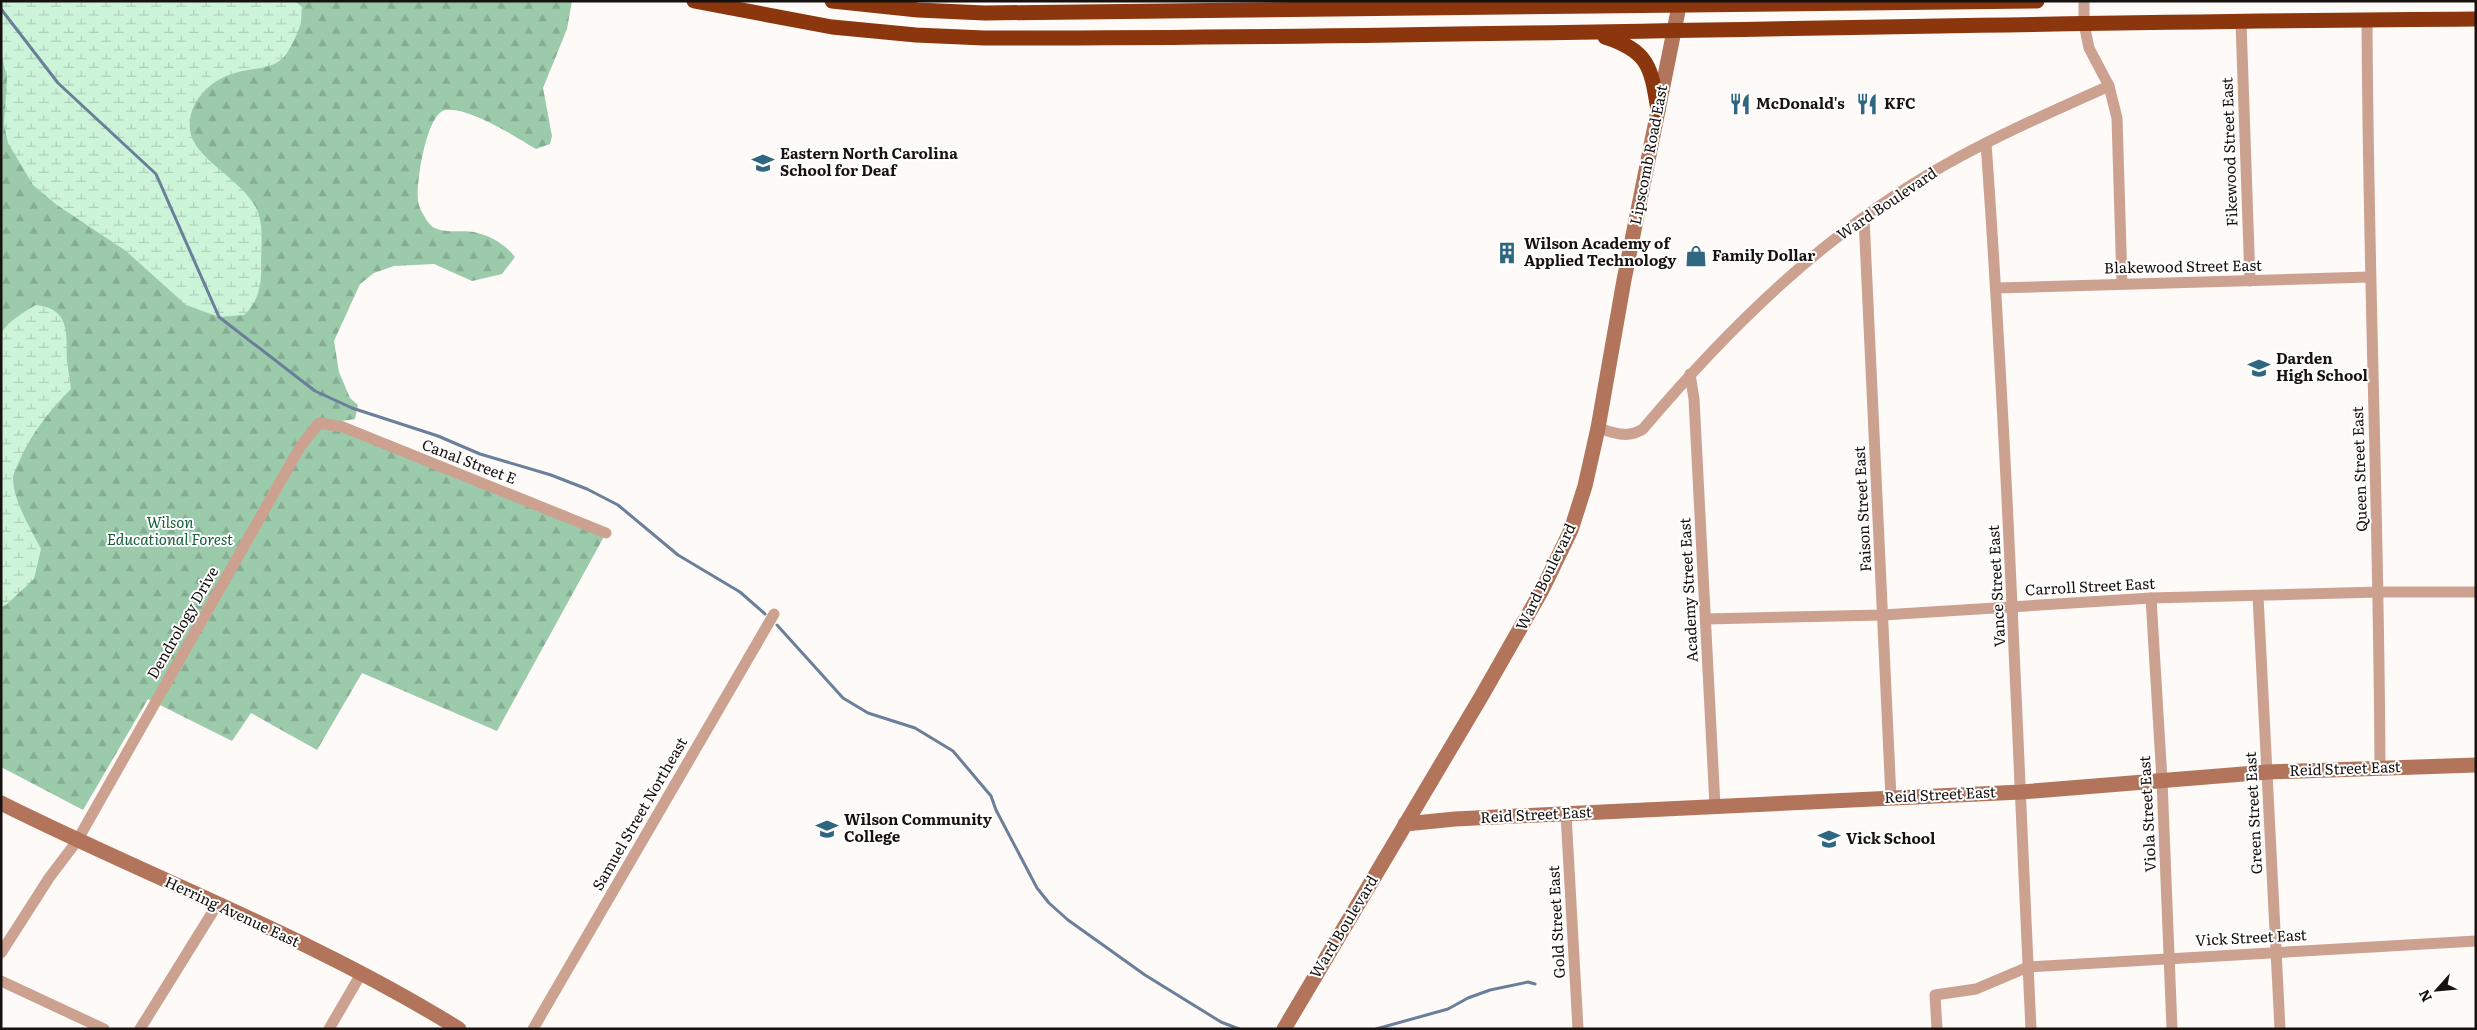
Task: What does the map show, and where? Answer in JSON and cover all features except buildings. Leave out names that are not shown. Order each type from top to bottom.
[{"type":"highway","points":[[694,1],[832,27],[916,35],[984,38],[1591,33],[2367,19],[2476,19]]},
{"type":"highway","points":[[832,1],[918,10],[985,13],[2037,1]]},
{"type":"highway","points":[[1591,33],[1623,43],[1639,54],[1651,76],[1658,110]]},
{"type":"main road","name":"Lipscomb Road East","points":[[1598,428],[1680,4]]},
{"type":"main road","name":"Ward Boulevard","points":[[1284,1029],[1481,697],[1546,582],[1571,530],[1585,486],[1598,428]]},
{"type":"main road","name":"Reid Street East","points":[[1405,824],[1455,819],[2021,792],[2268,772],[2476,765]]},
{"type":"main road","name":"Herring Avenue East","points":[[1,803],[77,841],[361,974],[459,1029]]},
{"type":"street","points":[[2084,1],[2084,24],[2089,48],[2110,86],[2117,118],[2122,283]]},
{"type":"street","name":"Queen Street East","points":[[2367,19],[2370,277],[2379,592],[2380,768]]},
{"type":"street","name":"Fikewood Street East","points":[[2241,22],[2250,280]]},
{"type":"street","name":"Ward Boulevard","points":[[1598,428],[1623,436],[1633,435],[1643,429],[1690,374],[1774,290],[1864,218],[1941,167],[1986,143],[2110,86]]},
{"type":"street","name":"Vance Street East","points":[[1986,143],[2014,607],[2031,1029]]},
{"type":"street","name":"Faison Street East","points":[[1864,218],[1892,798]]},
{"type":"street","name":"Blakewood Street East","points":[[1996,288],[2370,277]]},
{"type":"street","name":"Academy Street East","points":[[1690,374],[1694,399],[1715,806]]},
{"type":"street","name":"Canal Street E","points":[[319,423],[343,427],[606,532]]},
{"type":"street","name":"Dendrology Drive","points":[[1,953],[49,878],[77,841],[300,447],[319,423]]},
{"type":"street","name":"Carroll Street East","points":[[1706,619],[1883,615],[2151,598],[2379,592],[2476,592]]},
{"type":"street","name":"Green Street East","points":[[2258,596],[2280,1029]]},
{"type":"street","name":"Viola Street East","points":[[2151,598],[2162,780],[2172,1029]]},
{"type":"street","name":"Samuel Street Northeast","points":[[533,1029],[774,614]]},
{"type":"street","name":"Gold Street East","points":[[1566,814],[1578,1029]]},
{"type":"street","points":[[140,1029],[217,905]]},
{"type":"street","name":"Vick Street East","points":[[1937,1029],[1935,996],[1976,989],[2028,967],[2476,941]]},
{"type":"street","points":[[328,1029],[361,974]]},
{"type":"street","points":[[1,981],[104,1029]]},
{"type":"green space","name":"Wilson Educational Forest","points":[[1,1],[572,1],[567,29],[543,88],[552,136],[550,144],[536,149],[479,118],[456,110],[446,110],[439,114],[433,123],[424,150],[418,201],[428,222],[443,231],[468,231],[486,236],[502,244],[515,257],[502,274],[472,281],[434,264],[394,266],[374,273],[360,284],[334,341],[339,372],[350,398],[358,405],[355,419],[342,421],[606,533],[497,731],[362,673],[317,750],[251,713],[232,741],[148,699],[83,810],[1,767]]},
{"type":"green space","points":[[1,1],[295,1],[302,7],[300,26],[285,56],[277,63],[241,71],[217,81],[196,102],[190,120],[193,141],[209,160],[251,199],[261,223],[260,284],[253,304],[244,315],[219,317],[186,305],[126,251],[57,205],[33,185],[8,143],[4,124],[7,78],[1,52]]},
{"type":"green space","points":[[36,305],[47,307],[55,312],[61,317],[64,324],[71,389],[34,433],[14,473],[14,487],[19,505],[41,549],[34,579],[6,605],[1,607],[1,333],[17,317]]},
{"type":"waterway","points":[[1,9],[58,83],[156,174],[219,317],[315,391],[352,408],[438,436],[480,454],[551,475],[587,489],[618,505],[678,555],[740,592],[765,614]]},
{"type":"waterway","points":[[777,625],[843,698],[868,713],[915,728],[953,751],[991,796],[996,810],[1037,888],[1049,903],[1068,920],[1145,975],[1221,1022],[1239,1029]]},
{"type":"waterway","points":[[1376,1029],[1448,1009],[1468,998],[1490,990],[1528,982],[1535,984]]},
{"type":"place","name":"McDonald's","points":[[1740,104]]},
{"type":"place","name":"KFC","points":[[1867,104]]},
{"type":"place","name":"Eastern North Carolina School for Deaf","points":[[763,163]]},
{"type":"place","name":"Wilson Academy of Applied Technology","points":[[1507,253]]},
{"type":"place","name":"Family Dollar","points":[[1696,256]]},
{"type":"place","name":"Darden High School","points":[[2259,368]]},
{"type":"place","name":"Wilson Community College","points":[[827,829]]},
{"type":"place","name":"Vick School","points":[[1829,839]]}]
